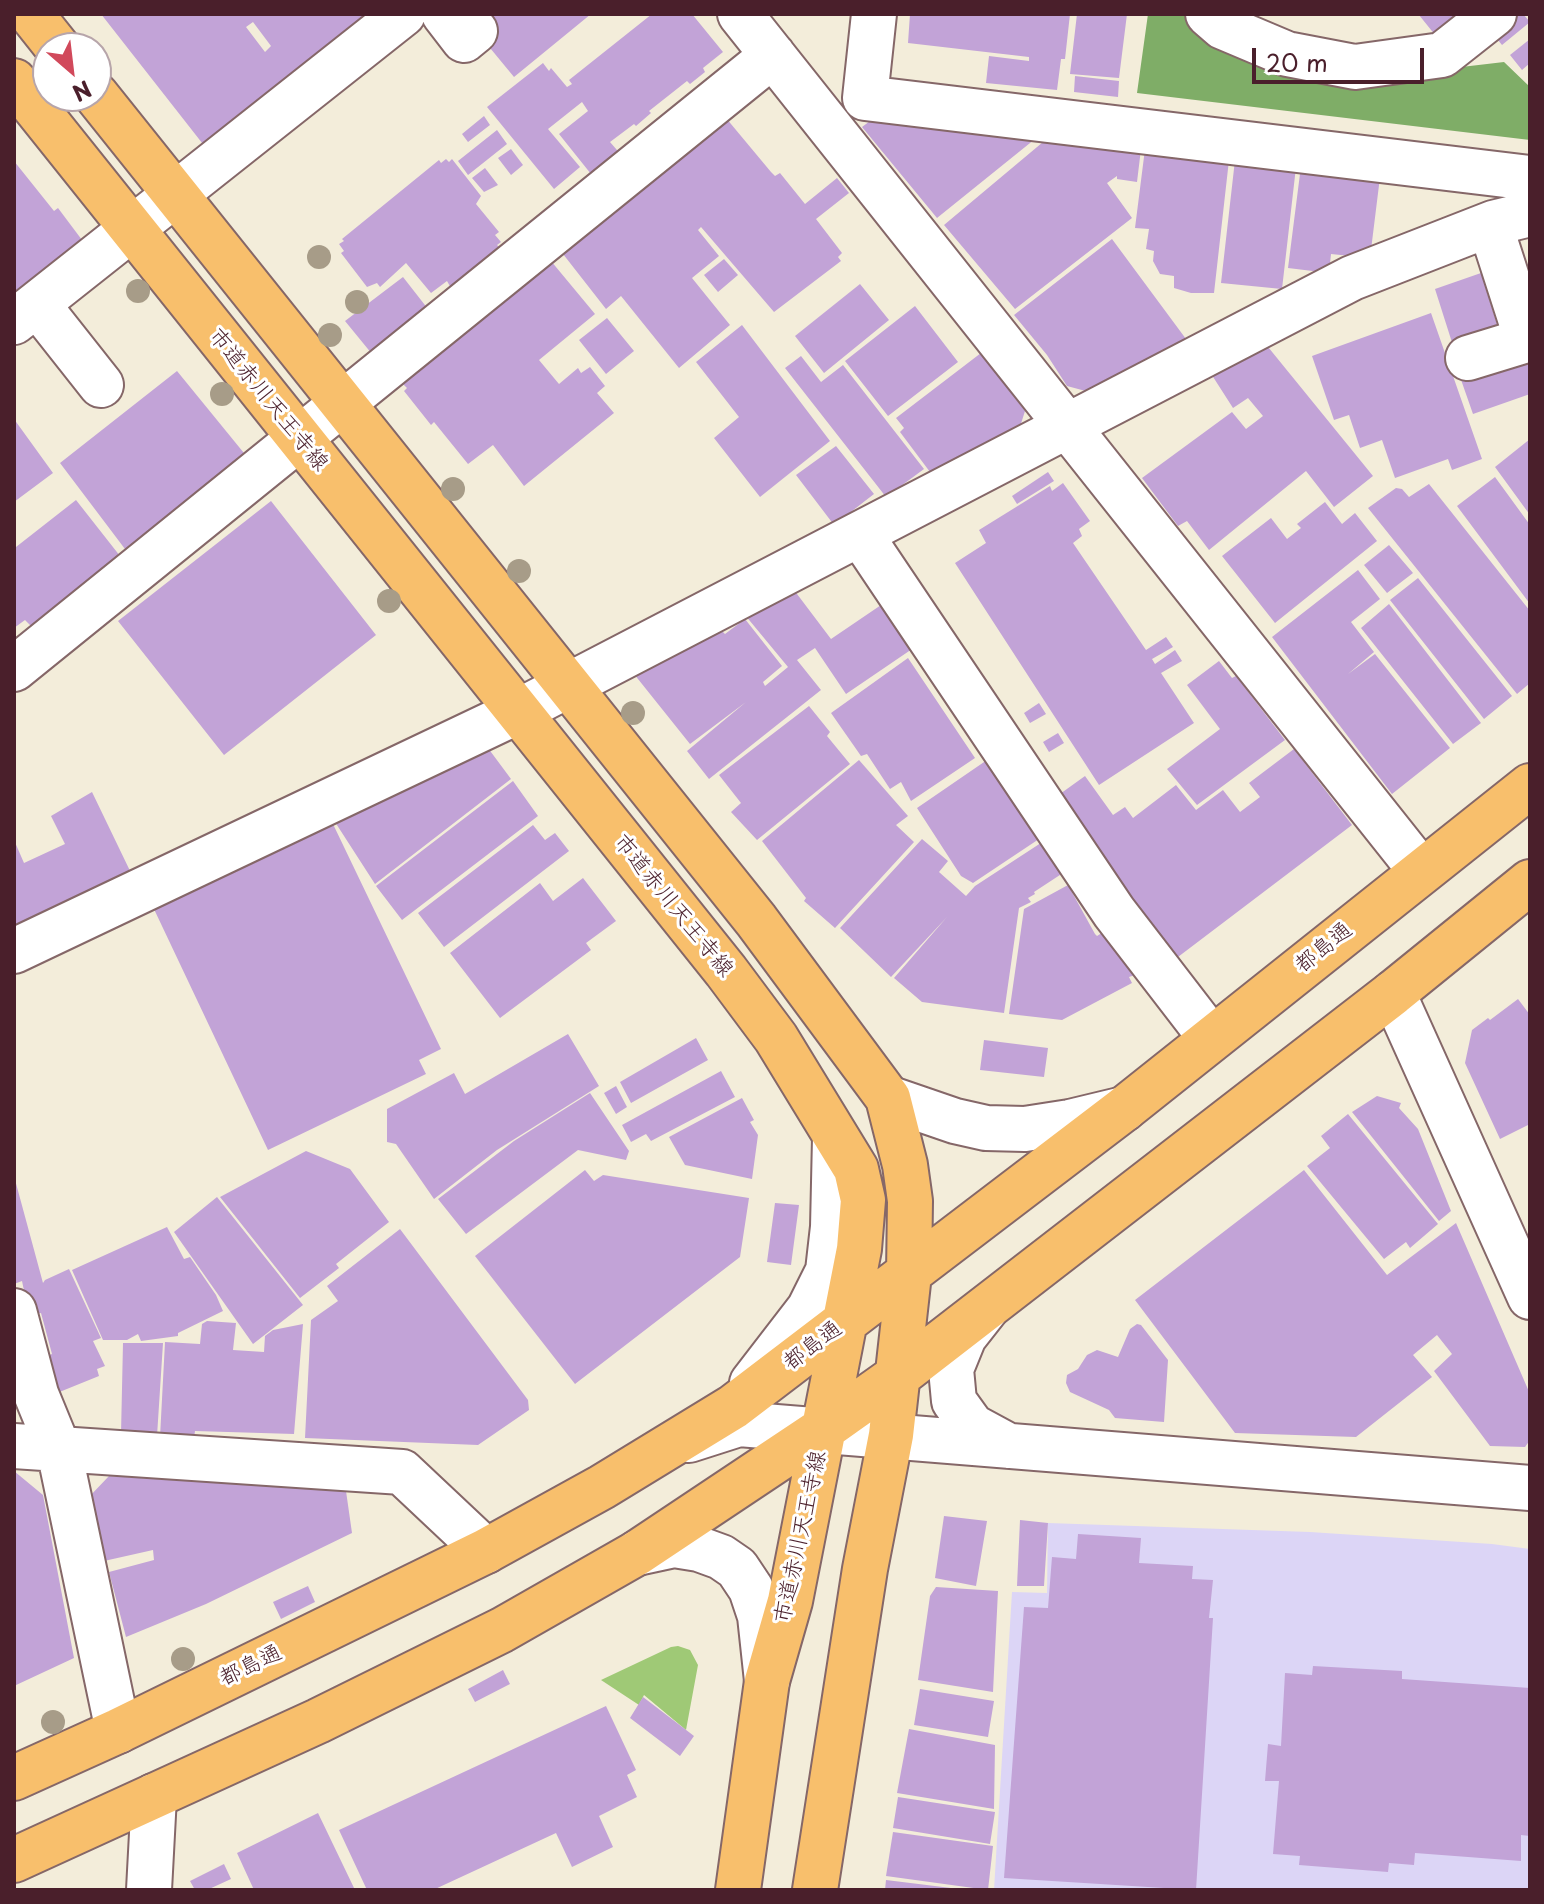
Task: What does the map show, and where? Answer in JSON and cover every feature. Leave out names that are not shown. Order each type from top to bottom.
[{"type":"main road","points":[[31,14],[45,32]]},
{"type":"main road","name":"市道赤川天王寺線","points":[[14,81],[742,993],[802,1078],[856,1169],[863,1200],[859,1249],[790,1601],[767,1681],[738,1890]]},
{"type":"main road","points":[[110,112],[798,974],[888,1098],[905,1165],[910,1201],[909,1274],[891,1435],[865,1569],[815,1890]]},
{"type":"main road","name":"都島通","points":[[14,1778],[118,1731],[486,1551],[602,1487],[733,1407],[1124,1109],[1530,786]]},
{"type":"main road","points":[[14,1860],[318,1721],[502,1630],[637,1553],[899,1375],[1393,993],[1530,882]]},
{"type":"street","points":[[101,385],[25,313],[403,14]]},
{"type":"street","points":[[740,14],[1421,871]]},
{"type":"street","points":[[830,127],[865,98],[874,14]]},
{"type":"street","points":[[1208,14],[1223,27],[1287,54],[1355,67],[1442,55],[1494,14]]},
{"type":"street","points":[[14,669],[773,55]]},
{"type":"street","points":[[865,98],[1530,178]]},
{"type":"street","points":[[14,951],[517,712],[1352,278],[1510,220],[1528,340],[1468,358]]},
{"type":"street","points":[[860,534],[1114,912],[1211,1038]]},
{"type":"street","points":[[1393,993],[1530,1297]]},
{"type":"street","points":[[888,1098],[986,1128],[1025,1129],[1124,1109]]},
{"type":"street","points":[[733,1407],[809,1309],[828,1271],[833,1227],[835,1138]]},
{"type":"street","points":[[990,1304],[964,1337],[951,1369],[954,1401],[972,1426],[1011,1447]]},
{"type":"street","points":[[14,1311],[36,1394],[59,1450],[118,1731]]},
{"type":"street","points":[[669,1446],[739,1424],[1527,1487]]},
{"type":"street","points":[[14,1446],[402,1472],[486,1551]]},
{"type":"street","points":[[637,1553],[674,1545],[721,1557],[737,1568],[751,1589],[760,1616],[767,1681]]},
{"type":"street","points":[[149,1890],[154,1796]]},
{"type":"shaded area","points":[[1048,1523],[1310,1532],[1530,1549],[1530,1890],[994,1890],[1012,1592],[1047,1593]]},
{"type":"green space","points":[[1148,14],[1199,14],[1453,68],[1504,62],[1530,87],[1530,140],[1137,93]]},
{"type":"green space","points":[[678,1646],[690,1650],[698,1665],[686,1730],[644,1695],[639,1705],[601,1680]]},
{"type":"building","points":[[101,14],[361,14],[363,20],[353,32],[341,33],[291,74],[295,80],[206,148]],"holes":[[[253,22],[271,46],[265,52],[246,27]]]},
{"type":"building","points":[[462,14],[591,14],[514,77]]},
{"type":"building","points":[[652,14],[692,14],[723,52],[703,68],[705,72],[690,84],[687,81],[649,111],[651,113],[636,126],[634,124],[610,142],[623,157],[595,179],[559,134],[588,111],[582,102],[548,129],[580,167],[554,189],[487,107],[543,63],[567,87],[572,84],[569,80]]},
{"type":"building","points":[[910,14],[1070,14],[1065,59],[1061,59],[1057,90],[986,83],[989,56],[1029,61],[1029,57],[908,43]]},
{"type":"building","points":[[1077,14],[1127,14],[1119,78],[1070,74]]},
{"type":"building","points":[[1420,14],[1484,14],[1444,46]]},
{"type":"building","points":[[1509,14],[1523,14],[1530,22],[1502,45],[1490,30]]},
{"type":"building","points":[[1530,39],[1530,63],[1522,70],[1510,55]]},
{"type":"building","points":[[1075,76],[1119,81],[1118,97],[1074,92]]},
{"type":"building","points":[[484,116],[490,125],[468,142],[462,134]]},
{"type":"building","points":[[726,118],[771,172],[775,176],[780,173],[805,204],[837,178],[849,193],[816,219],[842,253],[838,257],[841,261],[774,312],[701,227],[698,230],[719,256],[692,278],[730,325],[679,368],[621,296],[606,309],[563,254]]},
{"type":"building","points":[[874,118],[1035,139],[937,218],[862,127]]},
{"type":"building","points":[[497,130],[507,144],[468,175],[458,161]]},
{"type":"building","points":[[1049,137],[1141,149],[1137,182],[1117,179],[1117,176],[1107,183],[1132,218],[1015,309],[944,225]]},
{"type":"building","points":[[511,149],[523,165],[511,175],[498,158]]},
{"type":"building","points":[[1145,149],[1229,160],[1214,293],[1191,293],[1174,288],[1174,276],[1160,274],[1153,261],[1154,251],[1146,249],[1149,229],[1135,228]]},
{"type":"building","points":[[446,159],[449,162],[452,159],[481,196],[476,204],[499,232],[495,235],[501,242],[497,245],[500,248],[451,288],[447,281],[431,293],[406,263],[380,287],[377,283],[367,287],[341,253],[344,251],[339,244],[344,241],[342,239],[439,160],[441,163]]},
{"type":"building","points":[[1235,160],[1296,167],[1282,289],[1221,283]]},
{"type":"building","points":[[14,161],[54,211],[58,208],[85,244],[14,306]]},
{"type":"building","points":[[1301,166],[1380,177],[1370,258],[1331,254],[1329,273],[1288,268]]},
{"type":"building","points":[[485,168],[498,185],[484,192],[472,178]]},
{"type":"building","points":[[1112,239],[1186,339],[1093,393],[1067,386],[1047,355],[1014,315]]},
{"type":"building","points":[[724,259],[738,275],[718,292],[704,275]]},
{"type":"building","points":[[551,261],[595,314],[539,360],[559,384],[578,368],[581,373],[590,367],[605,386],[597,393],[614,413],[524,486],[493,445],[468,464],[434,422],[431,425],[404,391],[407,388],[402,383]]},
{"type":"building","points":[[1481,273],[1502,340],[1456,355],[1435,289]]},
{"type":"building","points":[[403,277],[428,309],[372,354],[345,321]]},
{"type":"building","points":[[860,284],[889,320],[824,373],[795,336]]},
{"type":"building","points":[[915,306],[958,362],[888,416],[845,361]]},
{"type":"building","points":[[1431,313],[1482,459],[1452,470],[1448,459],[1395,478],[1382,440],[1360,448],[1349,415],[1334,420],[1312,356]]},
{"type":"building","points":[[607,318],[634,351],[606,374],[579,340]]},
{"type":"building","points":[[742,325],[830,441],[760,497],[714,438],[739,417],[696,362]]},
{"type":"building","points":[[1264,342],[1373,476],[1334,507],[1306,471],[1209,550],[1187,521],[1178,526],[1142,478],[1232,412],[1246,429],[1263,416],[1248,398],[1233,408],[1208,369]]},
{"type":"building","points":[[1530,347],[1530,394],[1473,414],[1459,374]]},
{"type":"building","points":[[981,353],[1025,411],[1018,433],[933,476],[900,432],[904,428],[896,418]]},
{"type":"building","points":[[801,356],[821,382],[843,365],[924,469],[886,497],[785,368]]},
{"type":"building","points":[[177,371],[248,458],[128,553],[60,463]]},
{"type":"building","points":[[14,419],[53,473],[14,502]]},
{"type":"building","points":[[1530,439],[1530,515],[1495,467]]},
{"type":"building","points":[[836,446],[874,494],[834,525],[796,475]]},
{"type":"building","points":[[1048,472],[1054,481],[1017,504],[1012,496]]},
{"type":"building","points":[[1495,477],[1530,525],[1530,604],[1457,506]]},
{"type":"building","points":[[1063,483],[1090,521],[1079,529],[1082,536],[1073,543],[1146,650],[1166,637],[1173,647],[1152,659],[1155,664],[1175,650],[1182,661],[1161,673],[1194,723],[1099,785],[955,563],[986,543],[979,530],[1050,486],[1052,491]]},
{"type":"building","points":[[1429,484],[1530,611],[1530,683],[1517,694],[1368,508],[1396,488],[1402,489],[1409,497]]},
{"type":"building","points":[[76,500],[120,556],[31,626],[25,620],[14,628],[14,544],[16,547]]},
{"type":"building","points":[[271,501],[376,635],[224,755],[118,621]]},
{"type":"building","points":[[1325,502],[1342,524],[1355,513],[1377,541],[1275,623],[1222,556],[1271,518],[1287,539],[1301,528],[1297,524]]},
{"type":"building","points":[[1389,545],[1413,573],[1387,593],[1364,565]]},
{"type":"building","points":[[1358,570],[1380,599],[1351,622],[1374,652],[1348,674],[1375,654],[1450,748],[1392,794],[1272,637]]},
{"type":"building","points":[[1418,578],[1512,696],[1484,719],[1390,600]]},
{"type":"building","points":[[794,590],[831,639],[884,603],[915,647],[846,694],[815,648],[797,660],[821,690],[709,779],[687,751],[746,702],[690,744],[634,674],[720,629],[725,634],[745,619],[782,666],[763,682],[765,686],[788,667],[745,615]]},
{"type":"building","points":[[1389,604],[1481,723],[1453,744],[1361,628]]},
{"type":"building","points":[[908,658],[975,758],[911,801],[901,782],[890,789],[867,754],[861,756],[831,713]]},
{"type":"building","points":[[1219,661],[1232,678],[1236,676],[1285,740],[1197,805],[1167,769],[1220,729],[1187,685]]},
{"type":"building","points":[[1039,703],[1046,714],[1030,723],[1024,713]]},
{"type":"building","points":[[809,706],[830,732],[827,736],[850,764],[757,840],[731,812],[741,803],[719,775]]},
{"type":"building","points":[[1058,733],[1064,743],[1049,752],[1043,742]]},
{"type":"building","points":[[488,748],[511,779],[375,884],[335,822]]},
{"type":"building","points":[[1294,749],[1352,825],[1174,960],[1053,799],[1085,776],[1113,815],[1125,807],[1133,818],[1176,785],[1196,810],[1223,790],[1240,812],[1260,797],[1249,783]]},
{"type":"building","points":[[859,760],[908,816],[896,825],[914,842],[835,928],[804,901],[806,898],[762,841]]},
{"type":"building","points":[[987,760],[1039,839],[973,883],[961,876],[917,808]]},
{"type":"building","points":[[513,781],[538,816],[402,920],[376,886]]},
{"type":"building","points":[[92,792],[132,875],[14,934],[14,840],[24,863],[65,844],[51,816]]},
{"type":"building","points":[[332,822],[441,1049],[419,1060],[426,1074],[268,1150],[153,907]]},
{"type":"building","points":[[533,825],[545,840],[555,833],[569,851],[444,947],[418,913]]},
{"type":"building","points":[[922,839],[948,861],[939,872],[966,896],[975,886],[1047,839],[1066,871],[1034,892],[1028,898],[1031,902],[1019,908],[1004,1013],[922,1002],[894,978],[947,917],[891,977],[840,928]]},
{"type":"building","points":[[583,878],[616,921],[586,943],[591,950],[500,1018],[450,953],[540,883],[553,901]]},
{"type":"building","points":[[1068,885],[1095,934],[1097,936],[1105,931],[1137,969],[1135,975],[1129,977],[1132,983],[1062,1020],[1009,1014],[1024,909]]},
{"type":"building","points":[[1518,999],[1530,1015],[1530,1124],[1500,1139],[1465,1063],[1472,1030]]},
{"type":"building","points":[[568,1034],[599,1086],[497,1150],[434,1199],[396,1144],[387,1142],[387,1109],[454,1073],[465,1094]]},
{"type":"building","points":[[696,1038],[708,1060],[631,1103],[620,1082]]},
{"type":"building","points":[[984,1040],[1048,1048],[1044,1077],[980,1070]]},
{"type":"building","points":[[721,1071],[735,1097],[651,1141],[646,1134],[631,1142],[622,1125]]},
{"type":"building","points":[[616,1086],[627,1107],[616,1114],[604,1093]]},
{"type":"building","points":[[590,1093],[629,1151],[626,1160],[578,1150],[466,1234],[438,1199],[514,1141]]},
{"type":"building","points":[[1377,1096],[1401,1103],[1399,1108],[1418,1129],[1451,1211],[1439,1221],[1352,1112]]},
{"type":"building","points":[[742,1098],[758,1135],[752,1179],[685,1165],[669,1137]]},
{"type":"building","points":[[1348,1114],[1438,1224],[1410,1248],[1406,1242],[1384,1259],[1307,1166],[1330,1148],[1321,1136]]},
{"type":"building","points":[[306,1151],[350,1169],[389,1222],[336,1264],[339,1268],[300,1298],[220,1197]]},
{"type":"building","points":[[585,1170],[594,1181],[603,1175],[749,1198],[740,1257],[575,1384],[475,1256]]},
{"type":"building","points":[[1304,1170],[1387,1275],[1456,1223],[1530,1394],[1530,1440],[1525,1447],[1490,1446],[1434,1371],[1452,1354],[1437,1335],[1413,1355],[1432,1377],[1356,1437],[1235,1433],[1135,1300]]},
{"type":"building","points":[[14,1176],[43,1283],[69,1269],[101,1338],[93,1341],[105,1366],[97,1369],[99,1376],[57,1393],[47,1356],[52,1354],[41,1313],[29,1315],[22,1281],[14,1284]]},
{"type":"building","points":[[217,1197],[303,1305],[253,1344],[174,1232]]},
{"type":"building","points":[[775,1203],[799,1205],[791,1265],[767,1262]]},
{"type":"building","points":[[167,1227],[184,1259],[190,1257],[223,1311],[178,1333],[178,1336],[141,1341],[138,1334],[127,1340],[103,1340],[72,1270]]},
{"type":"building","points":[[400,1229],[528,1400],[529,1410],[478,1445],[305,1438],[311,1320],[338,1301],[327,1286]]},
{"type":"building","points":[[207,1321],[236,1323],[233,1350],[264,1352],[265,1336],[273,1330],[303,1324],[294,1434],[195,1431],[194,1438],[160,1437],[165,1342],[200,1344],[202,1324]]},
{"type":"building","points":[[1137,1324],[1168,1360],[1164,1422],[1115,1418],[1109,1410],[1070,1392],[1066,1383],[1067,1375],[1078,1369],[1087,1355],[1097,1350],[1118,1357],[1130,1329]]},
{"type":"building","points":[[123,1343],[163,1343],[157,1436],[121,1434]]},
{"type":"building","points":[[14,1471],[43,1495],[74,1658],[14,1686]]},
{"type":"building","points":[[109,1476],[346,1491],[352,1533],[206,1604],[126,1637],[109,1572],[154,1560],[153,1550],[104,1561],[89,1497]]},
{"type":"building","points":[[944,1516],[987,1521],[976,1586],[935,1578]]},
{"type":"building","points":[[1020,1520],[1048,1523],[1044,1586],[1017,1586]]},
{"type":"building","points":[[1078,1534],[1141,1538],[1139,1563],[1193,1566],[1192,1579],[1213,1580],[1196,1890],[1004,1878],[1024,1607],[1048,1608],[1052,1557],[1076,1559]]},
{"type":"building","points":[[308,1586],[315,1602],[281,1619],[273,1602]]},
{"type":"building","points":[[936,1587],[998,1591],[993,1692],[918,1680],[930,1596]]},
{"type":"building","points":[[1313,1666],[1402,1671],[1402,1679],[1530,1688],[1530,1836],[1521,1835],[1521,1861],[1415,1853],[1414,1865],[1389,1863],[1388,1872],[1299,1865],[1300,1856],[1273,1854],[1279,1781],[1265,1781],[1268,1744],[1281,1746],[1285,1673],[1312,1675]]},
{"type":"building","points":[[503,1670],[510,1684],[475,1702],[468,1689]]},
{"type":"building","points":[[920,1689],[994,1701],[988,1737],[914,1725]]},
{"type":"building","points":[[643,1697],[694,1736],[680,1756],[630,1718]]},
{"type":"building","points":[[606,1706],[636,1770],[627,1775],[637,1797],[599,1816],[613,1847],[572,1867],[556,1833],[433,1890],[367,1890],[339,1830]]},
{"type":"building","points":[[909,1729],[995,1745],[994,1809],[897,1793]]},
{"type":"building","points":[[898,1797],[995,1812],[990,1844],[893,1828]]},
{"type":"building","points":[[318,1813],[355,1890],[254,1890],[237,1853]]},
{"type":"building","points":[[893,1832],[993,1846],[988,1890],[886,1876]]},
{"type":"building","points":[[224,1864],[231,1879],[207,1890],[195,1890],[190,1881]]},
{"type":"building","points":[[886,1880],[951,1888],[951,1890],[885,1890]]}]
